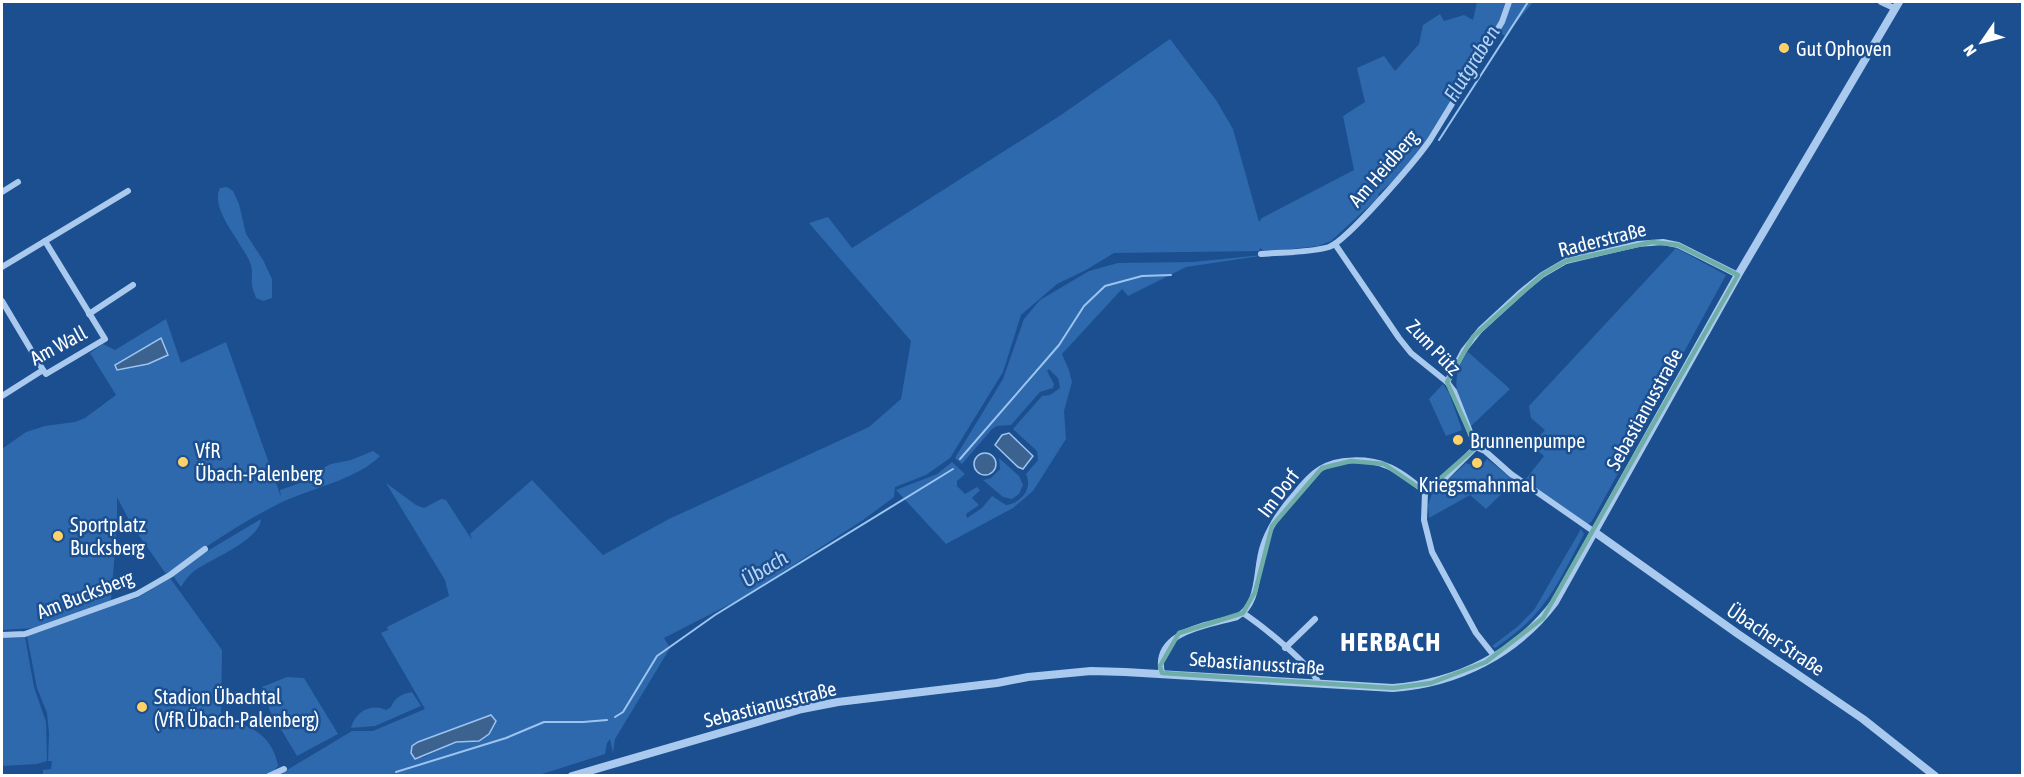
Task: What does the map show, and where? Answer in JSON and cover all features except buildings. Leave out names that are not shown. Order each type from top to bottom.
[{"type":"street","name":"Am Heidberg","points":[[1335,244],[1420,156],[1505,15],[1509,2]]},
{"type":"street","points":[[1881,2],[1896,5]]},
{"type":"street","name":"Sebastianusstraße","points":[[572,776],[758,721],[838,702],[997,683],[1028,677],[1091,671],[1162,673],[1364,688],[1412,687],[1458,675],[1495,657],[1517,642],[1543,618],[1555,602],[1596,533],[1738,275],[1896,5]]},
{"type":"street","points":[[2,192],[18,182]]},
{"type":"street","points":[[2,267],[129,191]]},
{"type":"street","name":"Am Wall","points":[[2,396],[44,370],[46,374],[105,339],[45,241]]},
{"type":"street","name":"Raderstraße","points":[[1446,382],[1464,350],[1480,330],[1521,291],[1566,261],[1638,244],[1663,242],[1678,245],[1738,275]]},
{"type":"street","points":[[1261,254],[1319,248],[1335,244]]},
{"type":"street","name":"Zum Pütz","points":[[1335,244],[1399,338],[1421,362],[1454,391],[1476,447]]},
{"type":"street","name":"Am Wall","points":[[89,314],[133,285]]},
{"type":"street","points":[[2,301],[44,370]]},
{"type":"street","points":[[1495,657],[1476,633],[1432,552],[1424,520],[1425,492],[1444,479],[1476,447],[1485,451],[1511,474],[1596,533]]},
{"type":"street","name":"Im Dorf","points":[[1243,613],[1255,592],[1262,548],[1272,526],[1298,489],[1322,468],[1352,461],[1384,464],[1425,492]]},
{"type":"street","name":"Übacher Straße","points":[[1596,533],[1854,713],[1935,776]]},
{"type":"street","name":"Am Bucksberg","points":[[2,634],[25,634],[137,594],[170,575],[205,549]]},
{"type":"street","points":[[1162,673],[1160,666],[1164,652],[1179,633],[1237,617],[1243,613],[1317,677],[1319,684]]},
{"type":"street","points":[[1285,648],[1315,619]]},
{"type":"street","points":[[269,776],[284,769]]},
{"type":"highlighted area","points":[[1652,242],[1678,245],[1738,275],[1543,618],[1486,662],[1431,683],[1393,688],[1162,673],[1160,666],[1179,633],[1243,613],[1255,592],[1272,526],[1322,468],[1351,461],[1384,464],[1425,492],[1476,447],[1447,382],[1473,337],[1542,275],[1566,261]]},
{"type":"shaded area","points":[[1477,2],[1533,2],[1505,36],[1497,31],[1416,162],[1378,194],[1379,197],[1331,241],[1318,246],[1265,252],[1260,248],[1259,251],[1114,253],[1057,284],[1021,315],[1003,372],[950,458],[926,475],[895,487],[894,497],[863,520],[744,597],[664,638],[670,648],[615,739],[613,753],[610,739],[605,754],[539,775],[277,776],[352,731],[373,731],[425,709],[381,633],[388,630],[387,627],[449,596],[445,580],[386,483],[416,505],[424,508],[441,499],[446,500],[472,540],[470,534],[532,480],[603,555],[669,519],[869,427],[901,399],[911,341],[809,223],[828,217],[852,248],[1061,115],[1170,39],[1216,100],[1233,129],[1259,222],[1262,218],[1354,170],[1343,116],[1365,102],[1357,68],[1384,56],[1395,71],[1419,44],[1423,25],[1440,14],[1444,21],[1464,15],[1473,20]],"holes":[[[490,715],[479,741],[456,742],[422,758],[418,742]]]},
{"type":"shaded area","points":[[227,187],[233,191],[239,204],[246,234],[272,279],[272,298],[263,301],[256,298],[252,286],[251,265],[219,206],[220,188]]},
{"type":"shaded area","points":[[1676,248],[1726,275],[1592,521],[1588,524],[1525,480],[1544,456],[1531,445],[1545,430],[1531,418],[1529,406]]},
{"type":"shaded area","points":[[1273,254],[1186,267],[1128,296],[1122,289],[1062,354],[1072,382],[1064,411],[1066,439],[1033,491],[1013,508],[946,544],[896,490],[937,474],[952,462],[965,474],[957,481],[957,486],[965,494],[977,487],[980,490],[972,498],[979,505],[966,514],[967,518],[982,508],[992,496],[1006,505],[1021,498],[1027,490],[1026,474],[1038,460],[1037,451],[1013,429],[1042,396],[1050,395],[1060,388],[1058,378],[1049,369],[1047,371],[1054,384],[1053,388],[1040,392],[1011,425],[997,426],[992,429],[962,464],[955,458],[1003,379],[1024,319],[1040,300],[1089,271],[1118,263],[1193,262]]},
{"type":"shaded area","points":[[166,319],[181,363],[226,342],[281,497],[280,490],[320,476],[325,467],[331,464],[351,460],[373,451],[380,456],[359,471],[265,511],[166,574],[131,524],[117,497],[111,602],[34,628],[2,630],[2,449],[26,432],[85,418],[116,395],[90,353],[103,344],[115,350]]},
{"type":"shaded area","points":[[161,338],[168,355],[148,364],[117,370],[115,365]]},
{"type":"shaded area","points":[[1468,352],[1510,389],[1469,428],[1459,399],[1456,381],[1458,371]]},
{"type":"shaded area","points":[[1443,384],[1449,393],[1462,430],[1446,436],[1429,399]]},
{"type":"shaded area","points":[[1009,433],[1033,456],[1023,469],[995,445],[1002,435]]},
{"type":"shaded area","points":[[985,453],[993,456],[996,464],[993,472],[985,475],[977,472],[974,464],[977,456]]},
{"type":"shaded area","points":[[999,458],[1019,476],[1023,485],[1019,494],[1012,499],[1003,497],[983,480],[991,478],[1000,469]]},
{"type":"shaded area","points":[[1487,459],[1515,481],[1486,509],[1470,495],[1429,518],[1428,505],[1432,494],[1466,463],[1478,467]]},
{"type":"shaded area","points":[[261,519],[252,535],[193,572],[181,587],[173,576],[209,550]]},
{"type":"shaded area","points":[[1581,529],[1584,534],[1559,580],[1537,613],[1495,648],[1492,646],[1517,627],[1534,610]]},
{"type":"shaded area","points":[[170,578],[222,650],[221,718],[241,724],[258,733],[271,746],[278,766],[266,776],[43,775],[43,770],[51,769],[52,761],[48,761],[47,713],[37,688],[27,636],[137,598]]},
{"type":"shaded area","points":[[25,637],[34,687],[46,722],[47,761],[37,764],[2,766],[2,638]]},
{"type":"shaded area","points":[[287,677],[304,678],[338,734],[297,756],[270,711],[262,687]]},
{"type":"shaded area","points":[[412,692],[421,706],[375,726],[351,728],[356,717],[365,710],[375,707],[386,710],[399,696]]},
{"type":"shaded area","points":[[491,715],[496,721],[489,734],[479,741],[456,742],[415,759],[411,753],[412,746],[418,742]]},
{"type":"waterway","name":"Flutgraben","points":[[1439,140],[1528,2]]},
{"type":"waterway","name":"Übach","points":[[960,459],[1059,345],[1084,306],[1105,286],[1142,276],[1171,275]]},
{"type":"waterway","name":"Übach","points":[[615,717],[623,712],[657,656],[715,615],[953,469]]},
{"type":"waterway","name":"Übach","points":[[396,772],[506,738],[544,722],[607,720]]},
{"type":"place","name":"Gut Ophoven","points":[[1784,48]]},
{"type":"place","name":"Brunnenpumpe","points":[[1458,440]]},
{"type":"place","name":"VfR Übach-Palenberg","points":[[183,462]]},
{"type":"place","name":"Kriegsmahnmal","points":[[1477,463]]},
{"type":"place","name":"Sportplatz Bucksberg","points":[[58,536]]},
{"type":"place","name":"Stadion Übachtal (VfR Übach-Palenberg)","points":[[142,707]]},
{"type":"district","name":"HERBACH","points":[[1391,642]]}]
